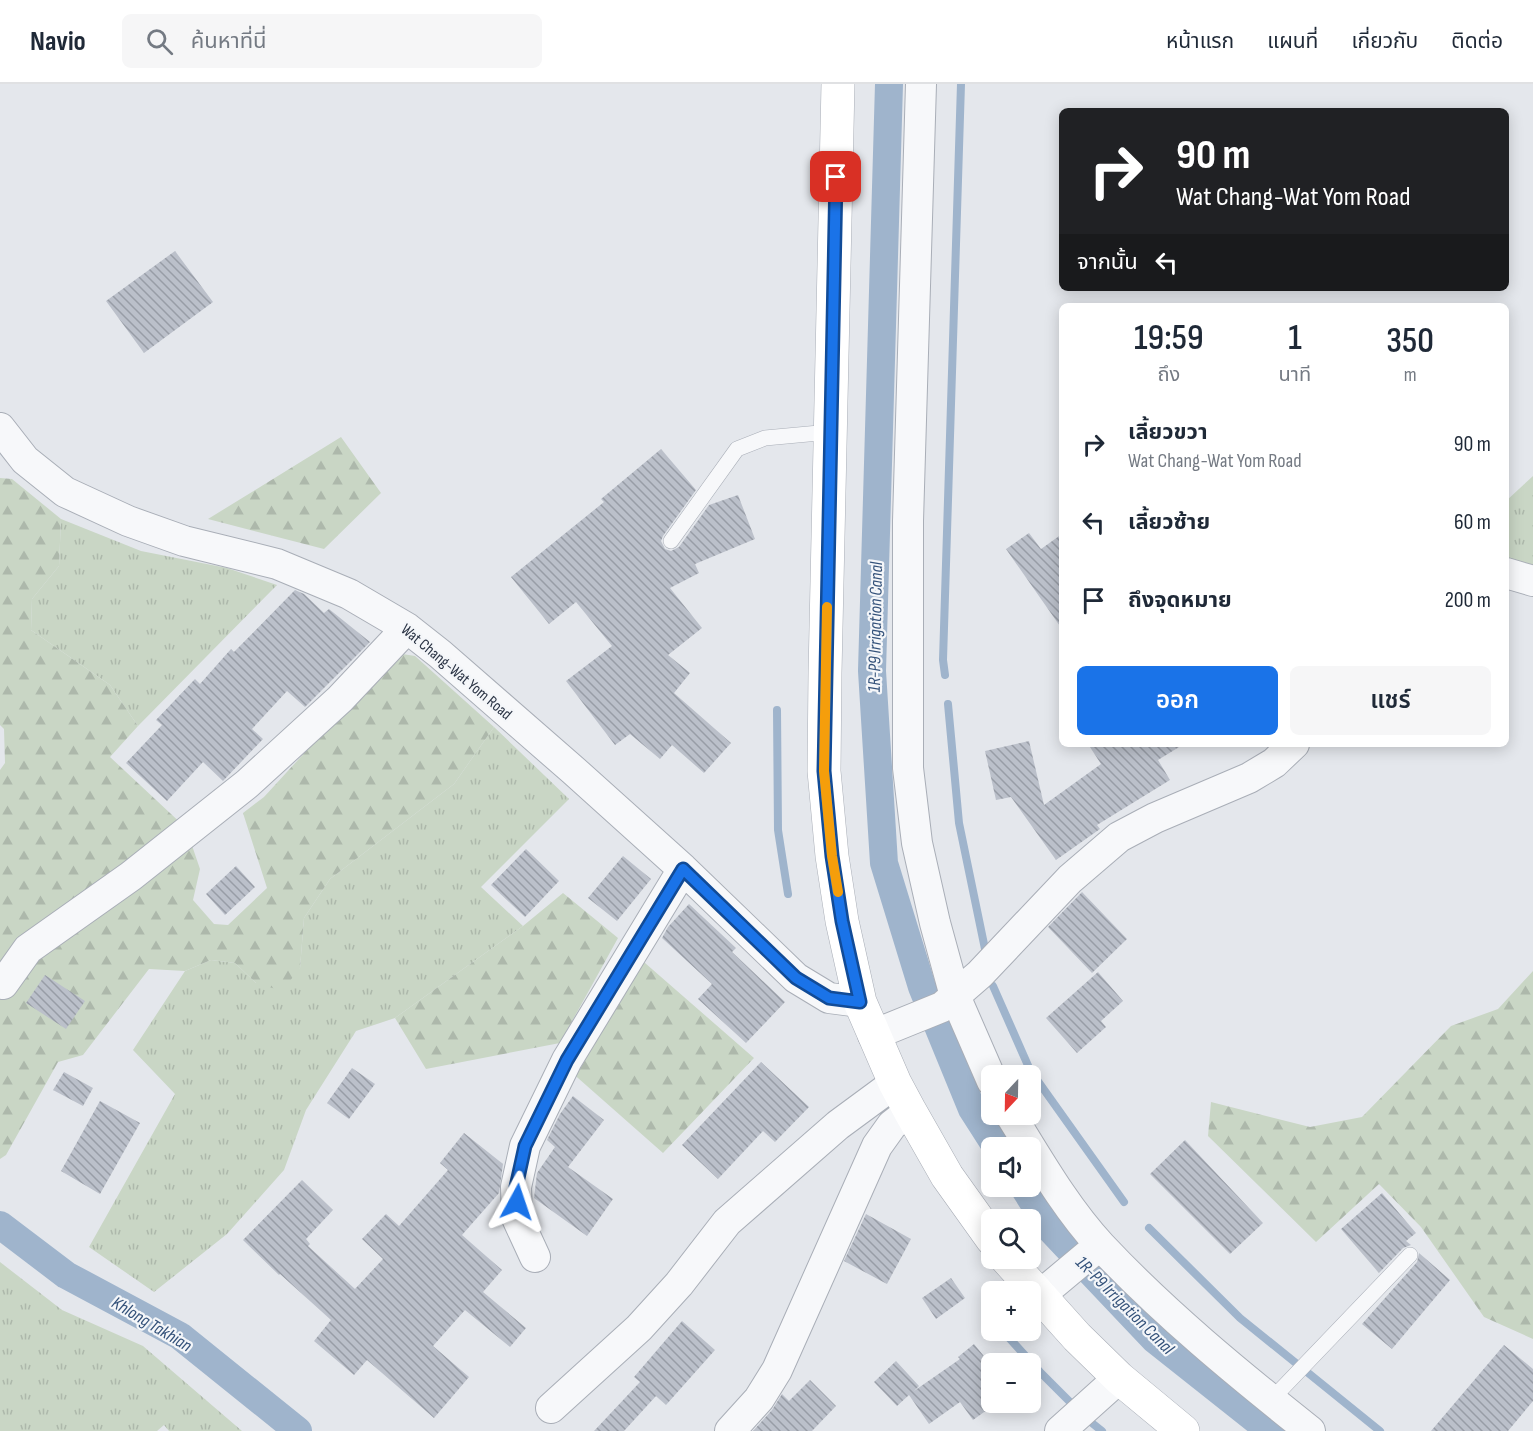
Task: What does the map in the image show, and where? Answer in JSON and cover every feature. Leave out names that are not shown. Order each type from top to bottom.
[{"type":"main road","points":[[838,84],[824,771],[832,856],[842,921],[860,1002],[873,1035],[903,1097],[947,1176],[981,1224]]},
{"type":"main road","points":[[1023,1269],[1050,1287],[1119,1378],[1183,1431]]},
{"type":"street","points":[[921,84],[908,521],[908,768],[917,843],[935,923],[948,1001],[983,1065]]},
{"type":"street","name":"Wat Chang-Wat Yom Road","points":[[4,443],[65,492],[128,521],[184,541],[277,564],[350,594],[408,628],[573,770],[683,869],[796,978],[829,998],[860,1002]]},
{"type":"street","points":[[1509,574],[1533,581]]},
{"type":"street","points":[[3,984],[28,949],[131,876],[247,784],[340,699],[408,628]]},
{"type":"street","points":[[873,1035],[905,1023],[948,1001],[980,974],[1070,879],[1119,837],[1155,818],[1249,778],[1274,763],[1291,747]]},
{"type":"street","points":[[535,1257],[517,1218],[516,1187],[525,1146],[567,1060],[683,869]]},
{"type":"street","points":[[551,1408],[639,1328],[679,1284],[727,1222],[838,1125],[903,1097]]},
{"type":"street","points":[[730,1431],[759,1399],[777,1370],[877,1146],[892,1125],[903,1097]]},
{"type":"street","points":[[1017,1125],[1093,1251],[1182,1326],[1276,1395],[1310,1431]]},
{"type":"street","points":[[1050,1287],[1093,1251]]},
{"type":"street","points":[[1060,1431],[1119,1378]]},
{"type":"lane","points":[[671,541],[737,449],[765,438],[830,432]]},
{"type":"lane","points":[[1276,1395],[1410,1255]]},
{"type":"green space","points":[[341,437],[381,493],[324,549],[208,519]]},
{"type":"green space","points":[[1533,476],[1533,565],[1509,560],[1509,498]]},
{"type":"green space","points":[[0,478],[12,479],[61,519],[59,566],[32,599],[31,630],[110,685],[138,726],[110,757],[186,828],[200,869],[193,900],[214,924],[228,925],[267,888],[243,813],[264,797],[396,653],[415,656],[494,727],[454,784],[330,879],[304,918],[300,968],[282,991],[256,983],[235,963],[211,960],[185,971],[149,969],[83,1055],[58,1062],[6,1155],[0,1159],[0,770],[5,763],[4,729],[0,725]]},
{"type":"green space","points":[[61,519],[141,551],[227,568],[277,585],[138,726],[110,685],[31,630],[32,599],[59,566]]},
{"type":"green space","points":[[494,727],[569,799],[481,887],[523,926],[395,1018],[356,1031],[306,1110],[284,1170],[227,1234],[154,1292],[89,1247],[175,1094],[133,1050],[185,971],[211,960],[235,963],[256,983],[300,968],[304,918],[330,879],[454,784]]},
{"type":"green space","points":[[563,893],[618,938],[560,1043],[426,1069],[395,1018],[523,926]]},
{"type":"green space","points":[[637,956],[754,1058],[663,1153],[570,1071]]},
{"type":"green space","points":[[1533,971],[1533,1339],[1484,1317],[1421,1227],[1379,1184],[1316,1242],[1208,1136],[1211,1102],[1310,1127],[1362,1117],[1451,1026],[1498,1009]]},
{"type":"green space","points":[[0,1262],[62,1310],[143,1346],[242,1431],[169,1431],[164,1425],[157,1431],[0,1431]]},
{"type":"building","points":[[175,251],[213,302],[144,353],[106,301]]},
{"type":"building","points":[[661,449],[696,490],[663,536],[661,541],[665,549],[671,551],[679,547],[709,505],[738,495],[755,539],[695,564],[699,573],[670,588],[702,628],[668,655],[690,673],[674,693],[731,743],[704,773],[672,745],[660,759],[630,734],[615,745],[566,681],[612,646],[576,602],[549,624],[511,577],[604,502],[601,499]]},
{"type":"building","points":[[1029,533],[1041,549],[1059,536],[1059,625],[1006,549]]},
{"type":"building","points":[[295,590],[304,594],[324,613],[329,609],[370,642],[305,707],[287,691],[252,729],[263,739],[223,781],[203,762],[167,801],[126,763],[162,725],[156,720],[195,679],[200,684],[231,649],[234,652]]},
{"type":"building","points":[[1029,741],[1044,805],[1101,764],[1090,747],[1179,747],[1158,760],[1170,780],[1097,825],[1100,829],[1056,860],[1011,797],[996,800],[985,751]]},
{"type":"building","points":[[526,849],[559,881],[525,917],[491,885]]},
{"type":"building","points":[[623,856],[651,879],[617,921],[588,898]]},
{"type":"building","points":[[236,866],[255,887],[225,915],[206,894]]},
{"type":"building","points":[[1082,892],[1127,939],[1092,973],[1048,927]]},
{"type":"building","points":[[689,904],[736,948],[732,952],[785,1002],[746,1043],[698,999],[712,984],[662,938],[668,927]]},
{"type":"building","points":[[1098,972],[1123,1001],[1101,1021],[1106,1027],[1077,1053],[1046,1018]]},
{"type":"building","points":[[45,975],[85,1001],[66,1029],[26,1003]]},
{"type":"building","points":[[761,1062],[809,1107],[775,1142],[763,1131],[718,1179],[682,1145]]},
{"type":"building","points":[[352,1068],[375,1084],[349,1119],[327,1103]]},
{"type":"building","points":[[64,1072],[93,1088],[83,1106],[53,1090]]},
{"type":"building","points":[[573,1096],[604,1120],[568,1167],[613,1199],[587,1236],[534,1198],[537,1173],[555,1147],[547,1140],[560,1114]]},
{"type":"building","points":[[100,1101],[140,1123],[100,1194],[61,1171]]},
{"type":"building","points":[[464,1133],[503,1164],[499,1193],[462,1235],[502,1270],[483,1292],[526,1328],[510,1347],[465,1310],[433,1346],[469,1377],[434,1418],[367,1360],[354,1375],[314,1341],[331,1320],[243,1240],[302,1180],[333,1210],[306,1239],[310,1244],[308,1246],[355,1289],[383,1259],[362,1239],[386,1214],[399,1226],[448,1170],[440,1163]]},
{"type":"building","points":[[1185,1140],[1263,1223],[1230,1254],[1150,1174]]},
{"type":"building","points":[[1382,1193],[1416,1233],[1406,1241],[1411,1245],[1403,1248],[1379,1273],[1341,1229]]},
{"type":"building","points":[[866,1214],[911,1239],[887,1284],[844,1261]]},
{"type":"building","points":[[1419,1253],[1450,1280],[1392,1349],[1362,1324],[1417,1262]]},
{"type":"building","points":[[951,1278],[965,1298],[936,1319],[922,1298]]},
{"type":"building","points":[[682,1321],[715,1350],[666,1405],[656,1396],[624,1431],[594,1431],[640,1382],[634,1377]]},
{"type":"building","points":[[974,1344],[981,1353],[983,1413],[973,1420],[960,1402],[929,1424],[909,1395],[897,1406],[874,1382],[896,1361],[919,1386],[914,1391],[960,1359],[958,1357]]},
{"type":"building","points":[[1504,1345],[1533,1369],[1533,1401],[1508,1431],[1431,1431]]},
{"type":"building","points":[[810,1380],[836,1406],[812,1431],[753,1431],[772,1410],[782,1394],[789,1401]]},
{"type":"waterway","name":"1R-P9 Irrigation Canal","points":[[889,84],[872,671],[884,863],[922,987],[972,1109],[990,1137]]},
{"type":"waterway","points":[[945,675],[943,660],[961,84]]},
{"type":"waterway","points":[[948,704],[959,823],[985,949]]},
{"type":"waterway","points":[[777,710],[778,830],[788,894]]},
{"type":"waterway","points":[[993,986],[1030,1070],[1124,1202]]},
{"type":"waterway","name":"1R-P9 Irrigation Canal","points":[[1030,1197],[1050,1229],[1154,1339],[1270,1431]]},
{"type":"waterway","name":"Khlong Takhian","points":[[0,1225],[66,1275],[180,1336],[298,1431]]},
{"type":"waterway","points":[[1149,1228],[1240,1318],[1380,1431]]},
{"type":"waterway","points":[[1012,1341],[1071,1403]]},
{"type":"waterway","points":[[1087,1419],[1102,1431]]},
{"type":"slow traffic","points":[[827,607],[824,771],[832,856],[838,892]]},
{"type":"route","points":[[517,1202],[516,1187],[525,1146],[567,1060],[683,869],[796,978],[829,998],[860,1002],[842,921],[832,856],[824,771],[836,177]]}]
